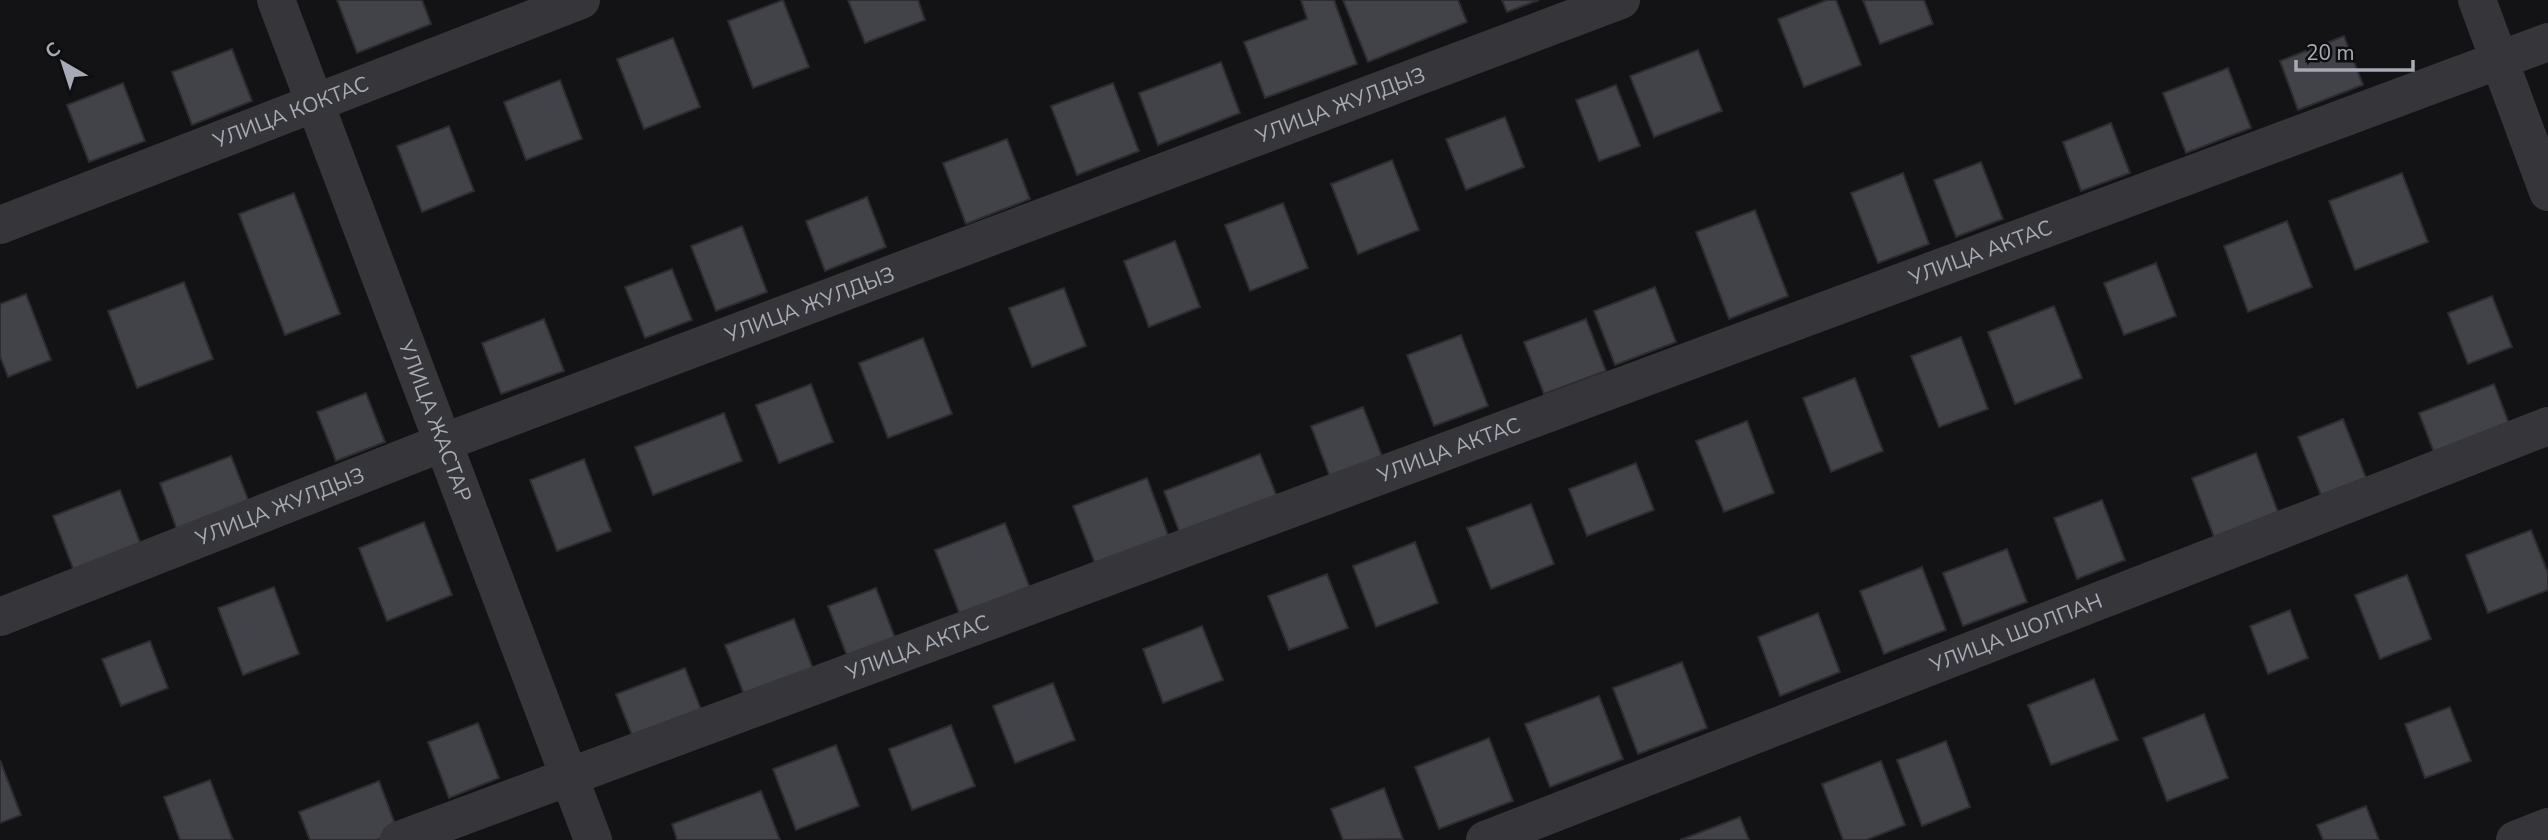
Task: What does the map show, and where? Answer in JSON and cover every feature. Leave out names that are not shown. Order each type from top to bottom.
[{"type":"street","name":"УЛИЦА ЖАСТАР","points":[[276,0],[593,840]]},
{"type":"street","name":"УЛИЦА КОКТАС","points":[[0,225],[314,101],[581,0]]},
{"type":"street","name":"УЛИЦА ЖУЛДЫЗ","points":[[0,617],[442,443],[1621,0]]},
{"type":"street","points":[[2477,0],[2548,192]]},
{"type":"street","name":"УЛИЦА АКТАС","points":[[399,840],[2548,43]]},
{"type":"street","name":"УЛИЦА ШОЛПАН","points":[[1485,840],[2548,426]]},
{"type":"street","points":[[2515,840],[2548,827]]},
{"type":"building","points":[[337,0],[422,0],[431,24],[357,53]]},
{"type":"building","points":[[783,0],[809,67],[753,88],[728,21]]},
{"type":"building","points":[[848,0],[918,0],[925,20],[865,43]]},
{"type":"building","points":[[1301,0],[1334,0],[1357,64],[1265,98],[1244,42],[1307,19]]},
{"type":"building","points":[[1343,0],[1458,0],[1467,22],[1368,62]]},
{"type":"building","points":[[1502,0],[1539,0],[1507,12]]},
{"type":"building","points":[[1827,0],[1836,0],[1861,65],[1804,87],[1778,19]]},
{"type":"building","points":[[1863,0],[1924,0],[1933,24],[1880,44]]},
{"type":"building","points":[[2344,36],[2363,85],[2298,110],[2280,61]]},
{"type":"building","points":[[673,38],[700,107],[644,129],[617,59]]},
{"type":"building","points":[[232,49],[252,101],[192,125],[172,72]]},
{"type":"building","points":[[1698,50],[1722,111],[1654,137],[1630,76]]},
{"type":"building","points":[[1221,62],[1240,113],[1158,145],[1139,93]]},
{"type":"building","points":[[2228,68],[2251,128],[2186,153],[2163,93]]},
{"type":"building","points":[[560,80],[582,139],[526,160],[504,102]]},
{"type":"building","points":[[123,83],[145,141],[89,162],[67,105]]},
{"type":"building","points":[[1113,83],[1139,151],[1077,175],[1051,106]]},
{"type":"building","points":[[1616,85],[1640,146],[1599,161],[1576,100]]},
{"type":"building","points":[[1505,117],[1524,167],[1466,190],[1446,139]]},
{"type":"building","points":[[2111,123],[2130,173],[2081,191],[2063,142]]},
{"type":"building","points":[[449,126],[474,191],[422,212],[397,146]]},
{"type":"building","points":[[1007,139],[1030,199],[966,224],[943,163]]},
{"type":"building","points":[[1392,160],[1419,230],[1358,254],[1331,184]]},
{"type":"building","points":[[1981,162],[2003,219],[1956,237],[1934,180]]},
{"type":"building","points":[[1903,173],[1929,244],[1878,263],[1851,193]]},
{"type":"building","points":[[2402,173],[2428,242],[2355,270],[2329,201]]},
{"type":"building","points":[[294,193],[340,314],[285,335],[239,214]]},
{"type":"building","points":[[867,197],[886,247],[825,271],[806,221]]},
{"type":"building","points":[[1283,203],[1308,268],[1250,291],[1225,225]]},
{"type":"building","points":[[1755,210],[1788,296],[1729,319],[1696,232]]},
{"type":"building","points":[[2287,221],[2312,287],[2248,312],[2224,246]]},
{"type":"building","points":[[742,226],[767,292],[716,311],[691,246]]},
{"type":"building","points":[[1175,241],[1200,307],[1149,327],[1124,261]]},
{"type":"building","points":[[2156,263],[2176,316],[2124,335],[2104,283]]},
{"type":"building","points":[[672,269],[692,320],[645,338],[625,287]]},
{"type":"building","points":[[184,282],[213,359],[137,388],[108,311]]},
{"type":"building","points":[[1655,287],[1676,342],[1615,365],[1594,311]]},
{"type":"building","points":[[1064,288],[1086,346],[1032,367],[1009,308]]},
{"type":"building","points":[[26,294],[51,360],[8,377],[0,356],[0,304]]},
{"type":"building","points":[[2492,296],[2512,347],[2468,364],[2448,313]]},
{"type":"building","points":[[2054,306],[2082,378],[2015,404],[1988,332]]},
{"type":"building","points":[[544,319],[564,371],[501,394],[482,343]]},
{"type":"building","points":[[1586,319],[1606,371],[1544,394],[1524,342]]},
{"type":"building","points":[[1461,335],[1488,406],[1434,426],[1407,355]]},
{"type":"building","points":[[1961,337],[1988,409],[1939,427],[1911,356]]},
{"type":"building","points":[[923,338],[952,414],[888,438],[859,363]]},
{"type":"building","points":[[1855,378],[1883,451],[1831,472],[1803,398]]},
{"type":"building","points":[[811,384],[833,442],[779,463],[756,405]]},
{"type":"building","points":[[2494,384],[2513,434],[2438,463],[2419,413]]},
{"type":"building","points":[[366,393],[385,442],[336,461],[317,412]]},
{"type":"building","points":[[1363,407],[1382,456],[1330,477],[1311,426]]},
{"type":"building","points":[[724,413],[742,461],[653,495],[635,447]]},
{"type":"building","points":[[2343,419],[2366,478],[2321,495],[2298,437]]},
{"type":"building","points":[[1747,421],[1774,493],[1724,512],[1696,441]]},
{"type":"building","points":[[2256,453],[2278,512],[2214,537],[2192,478]]},
{"type":"building","points":[[1260,454],[1279,502],[1182,539],[1164,491]]},
{"type":"building","points":[[231,456],[249,502],[177,530],[160,483]]},
{"type":"building","points":[[584,459],[611,531],[557,551],[530,480]]},
{"type":"building","points":[[1636,463],[1654,510],[1587,536],[1569,489]]},
{"type":"building","points":[[1147,478],[1171,543],[1098,571],[1073,506]]},
{"type":"building","points":[[120,490],[141,545],[74,571],[53,516]]},
{"type":"building","points":[[2102,500],[2125,560],[2077,579],[2054,518]]},
{"type":"building","points":[[1531,504],[1554,564],[1491,589],[1467,528]]},
{"type":"building","points":[[424,522],[452,595],[387,621],[359,548]]},
{"type":"building","points":[[1005,523],[1030,588],[960,615],[935,550]]},
{"type":"building","points":[[2531,530],[2548,573],[2548,590],[2488,613],[2466,555]]},
{"type":"building","points":[[1415,542],[1438,603],[1376,627],[1353,566]]},
{"type":"building","points":[[2007,549],[2027,602],[1963,626],[1943,573]]},
{"type":"building","points":[[1922,567],[1946,630],[1884,654],[1860,591]]},
{"type":"building","points":[[1327,574],[1348,628],[1289,650],[1268,596]]},
{"type":"building","points":[[2407,575],[2431,639],[2380,659],[2355,595]]},
{"type":"building","points":[[274,587],[299,654],[243,675],[218,608]]},
{"type":"building","points":[[876,588],[897,643],[849,661],[828,606]]},
{"type":"building","points":[[2290,610],[2308,658],[2268,674],[2250,626]]},
{"type":"building","points":[[1818,613],[1840,672],[1780,696],[1758,637]]},
{"type":"building","points":[[794,619],[814,671],[745,697],[725,645]]},
{"type":"building","points":[[1202,626],[1223,680],[1163,703],[1143,649]]},
{"type":"building","points":[[150,641],[168,688],[121,706],[102,659]]},
{"type":"building","points":[[1682,662],[1707,728],[1638,754],[1613,688]]},
{"type":"building","points":[[685,668],[707,725],[638,751],[616,694]]},
{"type":"building","points":[[2094,679],[2118,740],[2051,765],[2028,705]]},
{"type":"building","points":[[1053,683],[1075,740],[1015,763],[993,706]]},
{"type":"building","points":[[1599,696],[1623,759],[1550,787],[1525,724]]},
{"type":"building","points":[[2450,707],[2471,761],[2425,778],[2405,724]]},
{"type":"building","points":[[2204,714],[2228,778],[2167,801],[2143,738]]},
{"type":"building","points":[[478,723],[499,778],[449,798],[428,742]]},
{"type":"building","points":[[951,725],[975,786],[912,810],[889,749]]},
{"type":"building","points":[[1489,738],[1513,801],[1439,829],[1415,767]]},
{"type":"building","points":[[1946,741],[1970,807],[1922,826],[1897,760]]},
{"type":"building","points":[[836,745],[859,806],[796,830],[773,769]]},
{"type":"building","points":[[0,760],[21,815],[0,823]]},
{"type":"building","points":[[1881,761],[1905,825],[1866,840],[1843,840],[1822,784]]},
{"type":"building","points":[[210,780],[233,840],[180,840],[164,797]]},
{"type":"building","points":[[379,781],[398,832],[377,840],[310,840],[299,812]]},
{"type":"building","points":[[1384,788],[1403,839],[1343,840],[1331,809]]},
{"type":"building","points":[[761,791],[780,840],[677,840],[672,824]]},
{"type":"building","points":[[2366,806],[2379,840],[2323,840],[2317,825]]},
{"type":"building","points":[[1740,817],[1749,840],[1680,840]]}]
